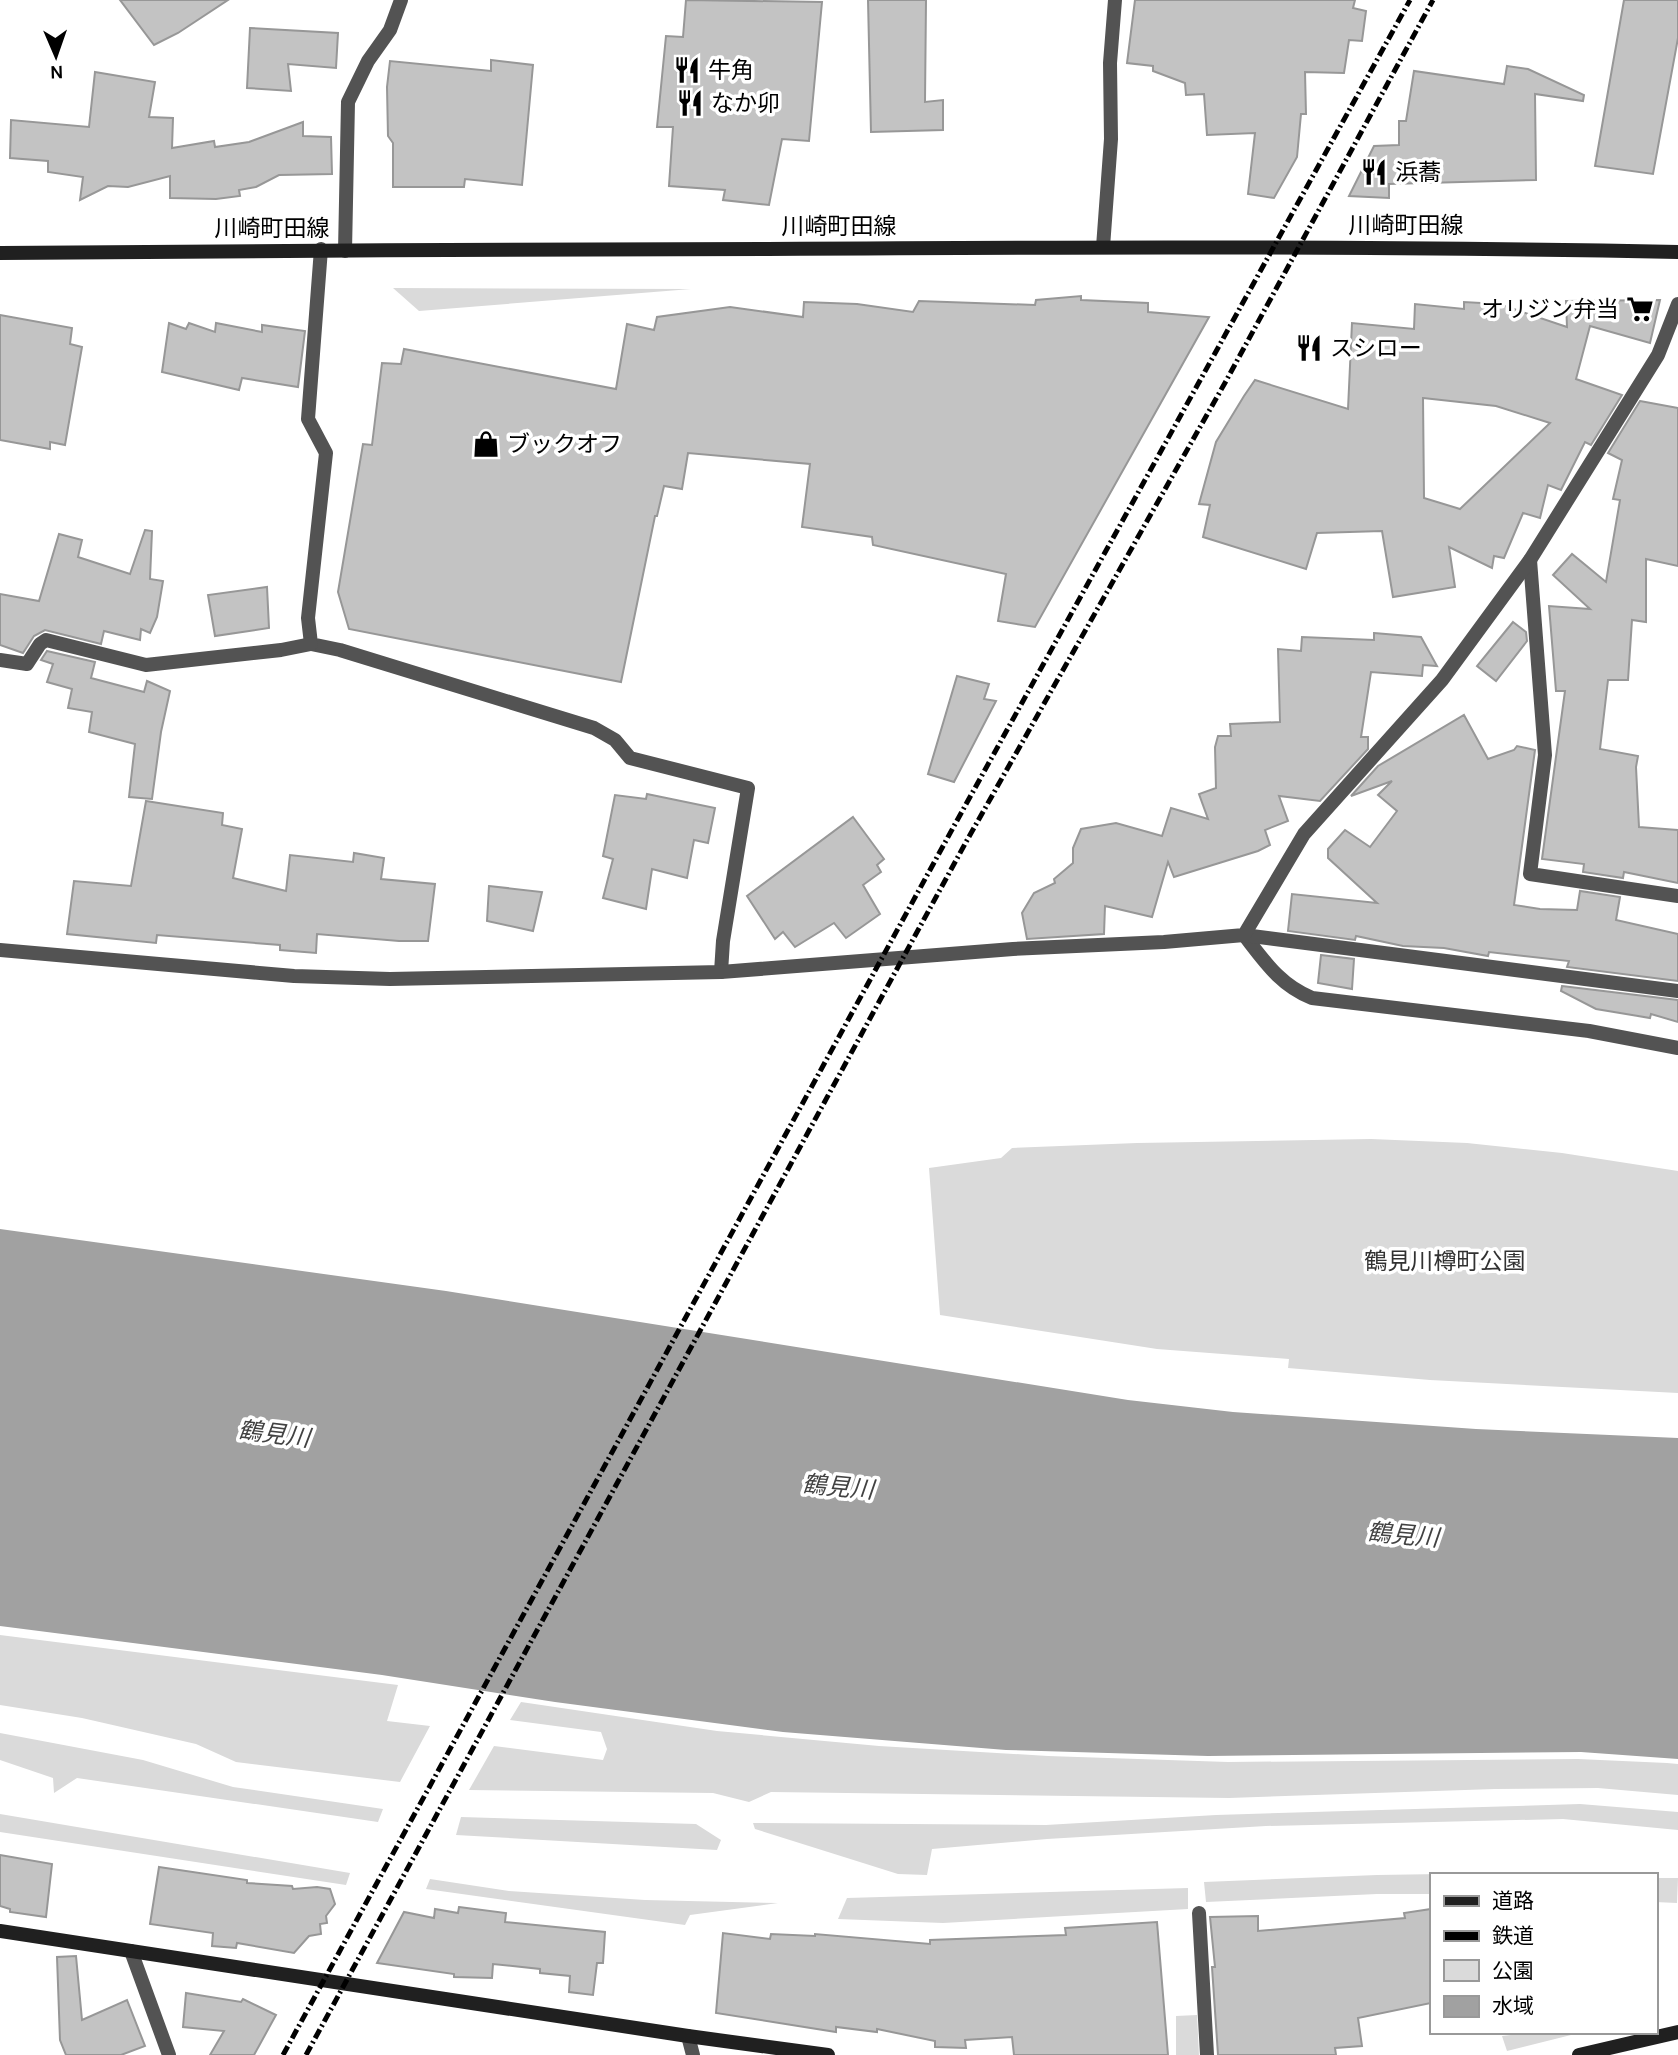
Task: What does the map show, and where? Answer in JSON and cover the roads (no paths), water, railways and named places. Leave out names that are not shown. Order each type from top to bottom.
[{"type":"main road","name":"川崎町田線","points":[[0,253],[321,249],[1102,247],[1466,248],[1678,252]]},
{"type":"main road","points":[[0,1931],[828,2055]]},
{"type":"main road","points":[[1578,2055],[1678,2032]]},
{"type":"street","points":[[345,251],[348,102],[368,61],[390,30],[401,0]]},
{"type":"street","points":[[1102,247],[1111,139],[1110,63],[1115,0]]},
{"type":"street","points":[[310,645],[308,618],[326,453],[308,419],[321,249]]},
{"type":"street","points":[[1244,935],[1304,834],[1442,680],[1530,560],[1658,355],[1678,304]]},
{"type":"street","points":[[1530,560],[1545,755],[1530,874],[1678,896]]},
{"type":"street","points":[[0,660],[27,664],[40,644],[46,640],[146,665],[310,645],[340,650],[594,728],[615,740],[630,758],[748,788],[723,941],[721,972]]},
{"type":"street","points":[[1244,935],[1280,979],[1293,990],[1312,998],[1588,1031],[1678,1048]]},
{"type":"street","points":[[0,950],[339,979],[721,972],[1013,949],[1164,942],[1244,935],[1678,991]]},
{"type":"street","points":[[1199,1913],[1207,2055]]},
{"type":"street","points":[[131,1951],[169,2055]]},
{"type":"street","points":[[688,2036],[693,2055]]},
{"type":"water","name":"鶴見川","points":[[0,1229],[446,1291],[1128,1400],[1233,1412],[1476,1429],[1678,1438],[1678,1759],[1581,1752],[1208,1756],[1006,1750],[783,1732],[555,1702],[382,1675],[0,1626]]},
{"type":"railway","points":[[283,2055],[954,826],[1410,0]]},
{"type":"railway","points":[[306,2055],[966,842],[1226,381],[1433,0]]},
{"type":"place","name":"牛角","points":[[687,70]]},
{"type":"place","name":"なか卯","points":[[690,103]]},
{"type":"place","name":"浜蕎","points":[[1374,172]]},
{"type":"place","name":"オリジン弁当","points":[[1640,309]]},
{"type":"place","name":"スシロー","points":[[1309,348]]},
{"type":"place","name":"ブックオフ","points":[[486,444]]},
{"type":"park label","name":"鶴見川樽町公園","points":[[1445,1261]]}]
